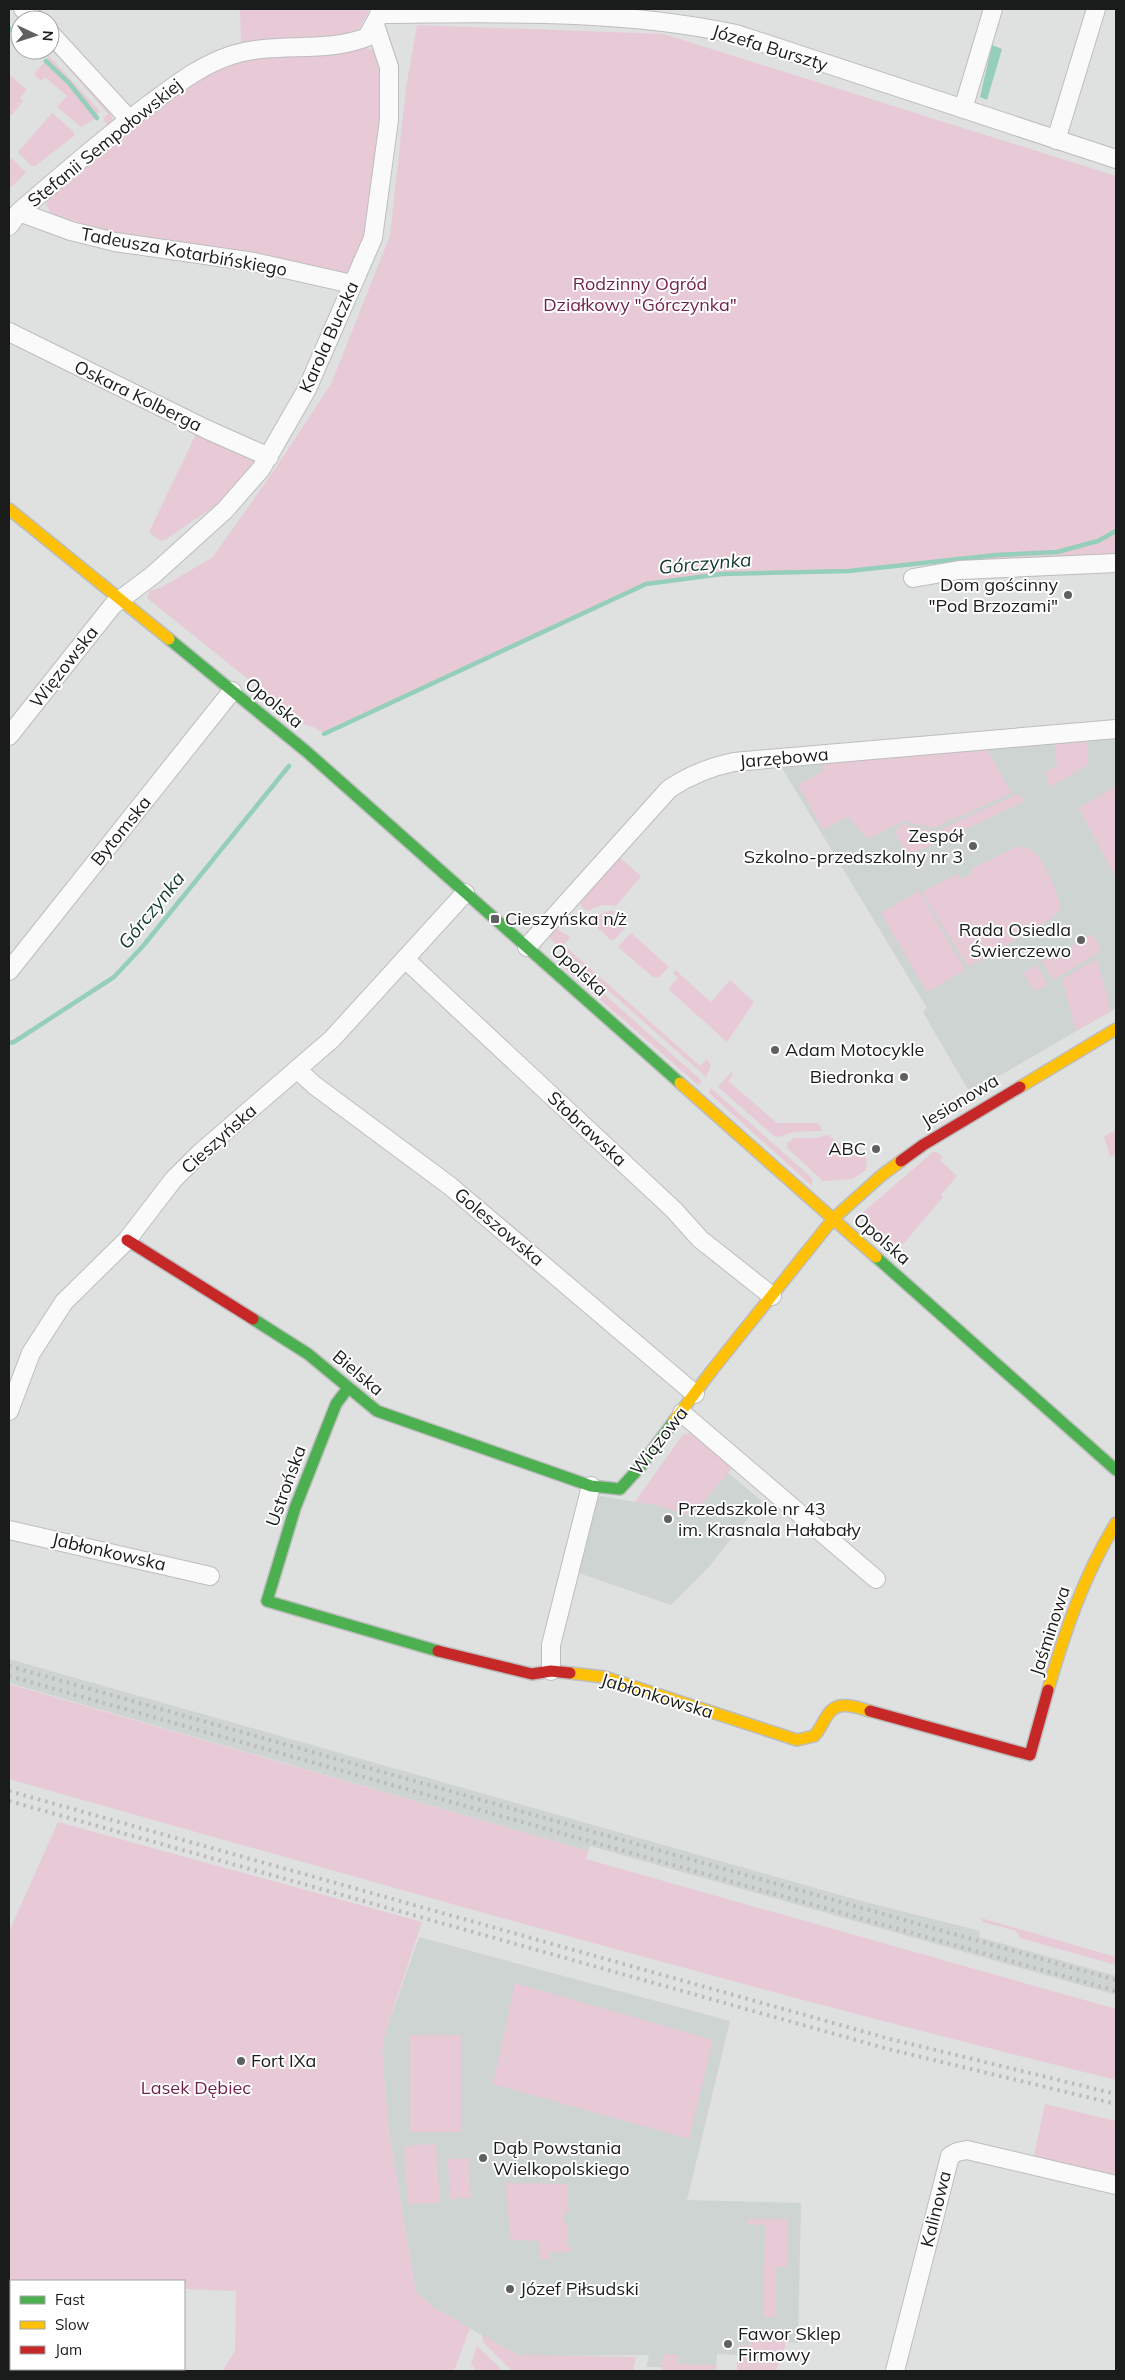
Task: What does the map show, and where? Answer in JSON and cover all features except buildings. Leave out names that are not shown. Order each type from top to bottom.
[{"type":"street","points":[[963,109],[993,9]]},
{"type":"street","points":[[1056,140],[1096,9]]},
{"type":"street","name":"Józefa Burszty","points":[[378,16],[489,13],[615,18],[691,24],[736,34],[1116,159]]},
{"type":"street","name":"Stefanii Sempołowskiej","points":[[14,219],[129,119],[189,75],[234,55],[253,50],[352,44],[368,37],[378,16]]},
{"type":"street","name":"Karola Buczka","points":[[121,600],[225,510],[261,469],[308,390],[340,318],[352,284],[373,238],[389,120],[389,67],[378,16]]},
{"type":"street","points":[[60,44],[129,119]]},
{"type":"street","name":"Tadeusza Kotarbińskiego","points":[[14,219],[115,242],[254,262],[352,284]]},
{"type":"street","name":"Oskara Kolberga","points":[[9,332],[208,430],[268,457]]},
{"type":"street","name":"Opolska","points":[[9,509],[306,752],[1116,1470]]},
{"type":"street","points":[[913,578],[959,570],[1116,563]]},
{"type":"street","name":"Więzowska","points":[[9,736],[107,612],[121,600]]},
{"type":"street","name":"Bytomska","points":[[9,971],[232,691]]},
{"type":"street","name":"Jarzębowa","points":[[527,947],[664,794],[682,780],[712,766],[734,762],[1116,729]]},
{"type":"street","name":"Cieszyńska","points":[[9,1411],[31,1353],[64,1302],[127,1240],[173,1180],[200,1153],[332,1039],[465,893]]},
{"type":"street","name":"Stobrawska","points":[[405,959],[674,1210],[700,1238],[772,1296]]},
{"type":"street","name":"Jesionowa","points":[[833,1219],[882,1175],[922,1145],[1116,1029]]},
{"type":"street","name":"Goleszowska","points":[[297,1069],[314,1084],[450,1186],[695,1394]]},
{"type":"street","name":"Wiązowa","points":[[591,1486],[620,1489],[682,1413],[833,1219]]},
{"type":"street","name":"Bielska","points":[[127,1240],[308,1354],[377,1411],[591,1486]]},
{"type":"street","name":"Ustrońska","points":[[267,1601],[295,1508],[336,1404],[348,1388]]},
{"type":"street","points":[[682,1413],[876,1579]]},
{"type":"street","points":[[551,1671],[551,1645],[591,1486]]},
{"type":"street","name":"Jaśminowa","points":[[1030,1755],[1061,1649],[1086,1579],[1104,1542],[1116,1523]]},
{"type":"street","name":"Jabłonkowska","points":[[9,1530],[210,1576]]},
{"type":"street","name":"Jabłonkowska","points":[[267,1601],[427,1648],[532,1674],[551,1671],[604,1677],[797,1740],[807,1740],[815,1737],[830,1712],[835,1707],[842,1706],[856,1707],[1030,1755]]},
{"type":"street","name":"Kalinowa","points":[[895,2371],[950,2156],[957,2152],[968,2150],[1116,2185]]},
{"type":"shaded area","points":[[992,45],[1002,49],[987,100],[980,97]]},
{"type":"shaded area","name":"Zespół Szkolno-przedszkolny nr 3","points":[[1116,738],[1116,1008],[970,1093],[923,1012],[927,1008],[782,768]]},
{"type":"shaded area","name":"Przedszkole nr 43 im. Krasnala Hałabały","points":[[691,1433],[733,1467],[728,1473],[762,1501],[707,1569],[671,1605],[576,1572],[594,1502],[601,1496],[635,1502],[683,1435]]},
{"type":"shaded area","points":[[9,1659],[854,1899],[980,1931],[979,1937],[1116,1976],[1116,1995],[590,1846],[588,1851],[9,1683]]},
{"type":"shaded area","points":[[419,1937],[730,2021],[687,2200],[801,2203],[798,2343],[785,2342],[785,2347],[737,2355],[717,2354],[716,2368],[646,2367],[649,2356],[647,2355],[528,2356],[512,2353],[433,2307],[416,2292],[389,2134],[382,2050],[384,2037]]},
{"type":"green space","points":[[240,9],[370,9],[359,29],[343,37],[241,44]]},
{"type":"green space","name":"Rodzinny Ogród Działkowy \"Górczynka\"","points":[[417,25],[664,34],[1116,176],[1116,557],[962,565],[936,562],[849,571],[722,574],[646,584],[324,734],[314,727],[305,725],[147,598],[150,591],[162,587],[213,557],[277,466],[331,384],[390,236],[406,88]]},
{"type":"green space","points":[[360,47],[382,51],[383,86],[368,232],[341,290],[115,233],[51,214],[46,204],[48,196],[134,126],[200,78],[247,60]]},
{"type":"green space","points":[[60,56],[89,84],[105,104],[111,113],[113,121],[108,127],[103,118],[108,114],[60,59]]},
{"type":"green space","points":[[46,60],[53,60],[99,110],[97,118],[81,127],[57,107],[67,96],[45,77],[41,81],[34,74]]},
{"type":"green space","points":[[9,74],[27,90],[20,98],[23,101],[21,104],[18,101],[20,105],[9,118]]},
{"type":"green space","points":[[52,113],[74,132],[74,136],[35,166],[32,166],[18,152]]},
{"type":"green space","points":[[12,158],[26,173],[9,189],[9,162]]},
{"type":"green space","points":[[198,430],[252,457],[256,462],[233,494],[166,539],[160,541],[149,532]]},
{"type":"green space","points":[[1088,740],[1088,765],[1050,787],[1045,772],[1057,766],[1055,743]]},
{"type":"green space","points":[[987,749],[1011,793],[950,821],[948,818],[946,819],[947,822],[935,828],[904,821],[868,839],[848,817],[823,830],[798,785],[823,771],[822,764]]},
{"type":"green space","points":[[1116,786],[1116,879],[1079,808]]},
{"type":"green space","points":[[1018,794],[1026,801],[907,856],[896,833],[897,828],[904,824],[935,832]]},
{"type":"green space","points":[[1017,847],[1029,849],[1039,857],[1055,889],[1060,910],[1051,919],[968,967],[922,892],[957,874],[960,879],[972,874],[971,869]]},
{"type":"green space","points":[[620,858],[641,876],[616,906],[602,905],[587,911],[580,905],[581,902]]},
{"type":"green space","points":[[919,891],[965,970],[927,992],[881,913]]},
{"type":"green space","points":[[611,910],[615,912],[611,917],[625,928],[615,939],[611,940],[591,922],[591,918]]},
{"type":"green space","points":[[557,929],[570,937],[564,945],[700,1066],[707,1059],[711,1066],[706,1077],[550,939],[550,930]]},
{"type":"green space","points":[[631,933],[669,967],[658,978],[653,977],[618,947]]},
{"type":"green space","points":[[1092,934],[1100,947],[1099,952],[1053,980],[1042,961]]},
{"type":"green space","points":[[560,959],[565,959],[702,1081],[698,1085],[557,962]]},
{"type":"green space","points":[[1097,959],[1111,1011],[1076,1031],[1062,979]]},
{"type":"green space","points":[[1036,965],[1048,984],[1035,991],[1023,973]]},
{"type":"green space","points":[[675,970],[711,1002],[730,980],[754,1002],[727,1042],[668,989],[678,978],[673,973]]},
{"type":"green space","points":[[731,1072],[733,1074],[728,1081],[777,1123],[815,1123],[819,1124],[822,1131],[793,1132],[779,1137],[774,1136],[718,1087]]},
{"type":"green space","points":[[711,1088],[812,1178],[812,1186],[709,1093]]},
{"type":"green space","points":[[1116,1130],[1116,1154],[1110,1157],[1104,1136]]},
{"type":"green space","points":[[828,1135],[852,1153],[856,1149],[867,1158],[866,1170],[852,1179],[823,1181],[787,1148],[787,1143],[794,1138],[815,1138]]},
{"type":"green space","points":[[933,1152],[937,1152],[943,1157],[940,1160],[957,1176],[941,1195],[943,1197],[899,1249],[861,1214]]},
{"type":"green space","points":[[691,1433],[733,1467],[702,1504],[687,1515],[656,1505],[635,1502],[683,1435]]},
{"type":"green space","points":[[9,1684],[588,1851],[586,1859],[1116,2009],[1116,2080],[700,1972],[9,1779]]},
{"type":"green space","name":"Lasek Dębiec","points":[[58,1822],[422,1922],[384,2037],[382,2050],[389,2134],[416,2292],[433,2307],[470,2328],[454,2371],[9,2371],[9,1932]]},
{"type":"green space","points":[[981,1918],[1116,1957],[1116,1965],[1020,1938],[1016,1931],[983,1922]]},
{"type":"green space","points":[[515,1983],[713,2040],[689,2139],[493,2084]]},
{"type":"green space","points":[[410,2035],[461,2035],[461,2132],[410,2132]]},
{"type":"green space","points":[[1045,2104],[1116,2121],[1116,2179],[1033,2159]]},
{"type":"green space","points":[[436,2144],[440,2203],[408,2204],[404,2146]]},
{"type":"green space","points":[[469,2158],[471,2198],[450,2199],[448,2159]]},
{"type":"green space","points":[[505,2183],[568,2184],[567,2214],[564,2214],[564,2222],[568,2223],[567,2246],[571,2247],[571,2252],[550,2252],[549,2259],[539,2259],[539,2241],[511,2240]]},
{"type":"green space","points":[[747,2219],[788,2219],[787,2267],[776,2267],[775,2317],[763,2317],[765,2225],[747,2224]]},
{"type":"green space","points":[[482,2335],[519,2355],[636,2357],[633,2371],[512,2371],[483,2342]]},
{"type":"green space","points":[[785,2336],[785,2347],[776,2371],[737,2371],[737,2345],[749,2346],[750,2342]]},
{"type":"green space","points":[[477,2346],[503,2371],[476,2371],[471,2363]]},
{"type":"green space","points":[[664,2354],[678,2355],[678,2364],[717,2365],[716,2371],[661,2371]]},
{"type":"waterway","points":[[46,61],[69,83],[97,118]]},
{"type":"waterway","name":"Górczynka","points":[[324,734],[646,584],[722,574],[849,571],[996,555],[1057,552],[1098,541],[1116,531]]},
{"type":"waterway","name":"Górczynka","points":[[9,1043],[14,1042],[114,977],[143,946],[289,766]]},
{"type":"railway","points":[[9,1666],[1116,1980]]},
{"type":"railway","points":[[9,1676],[1116,1991]]},
{"type":"railway","points":[[9,1791],[890,2039],[1116,2094]]},
{"type":"railway","points":[[9,1801],[888,2049],[1116,2104]]},
{"type":"traffic: fast","points":[[169,639],[307,752],[680,1083]]},
{"type":"traffic: fast","points":[[876,1257],[1116,1470]]},
{"type":"traffic: fast","points":[[253,1319],[308,1354],[377,1411],[591,1486],[620,1489],[640,1467],[674,1421]]},
{"type":"traffic: fast","points":[[348,1388],[336,1404],[295,1508],[267,1601],[438,1651]]},
{"type":"traffic: slow","points":[[9,509],[169,639]]},
{"type":"traffic: slow","points":[[1020,1087],[1116,1029]]},
{"type":"traffic: slow","points":[[680,1083],[876,1257]]},
{"type":"traffic: slow","points":[[674,1421],[713,1369],[833,1219],[882,1175],[901,1161]]},
{"type":"traffic: slow","points":[[1048,1690],[1076,1604],[1094,1563],[1116,1523]]},
{"type":"traffic: slow","points":[[570,1673],[604,1677],[797,1740],[814,1736],[827,1716],[836,1707],[852,1706],[870,1711]]},
{"type":"traffic: jam","points":[[901,1161],[923,1145],[1020,1087]]},
{"type":"traffic: jam","points":[[127,1240],[253,1319]]},
{"type":"traffic: jam","points":[[438,1651],[532,1674],[551,1671],[570,1673]]},
{"type":"traffic: jam","points":[[870,1711],[1030,1755],[1048,1690]]},
{"type":"place","name":"Dom gościnny \"Pod Brzozami\"","points":[[1068,595]]},
{"type":"place","name":"Zespół Szkolno-przedszkolny nr 3","points":[[973,846]]},
{"type":"place","name":"Cieszyńska n/ż","points":[[495,919]]},
{"type":"place","name":"Rada Osiedla Świerczewo","points":[[1081,940]]},
{"type":"place","name":"Adam Motocykle","points":[[775,1050]]},
{"type":"place","name":"Biedronka","points":[[904,1077]]},
{"type":"place","name":"ABC","points":[[876,1149]]},
{"type":"place","name":"Przedszkole nr 43 im. Krasnala Hałabały","points":[[668,1519]]},
{"type":"place","name":"Fort IXa","points":[[241,2061]]},
{"type":"place","name":"Dąb Powstania Wielkopolskiego","points":[[483,2158]]},
{"type":"place","name":"Józef Piłsudski","points":[[510,2289]]},
{"type":"place","name":"Fawor Sklep Firmowy","points":[[728,2344]]}]
